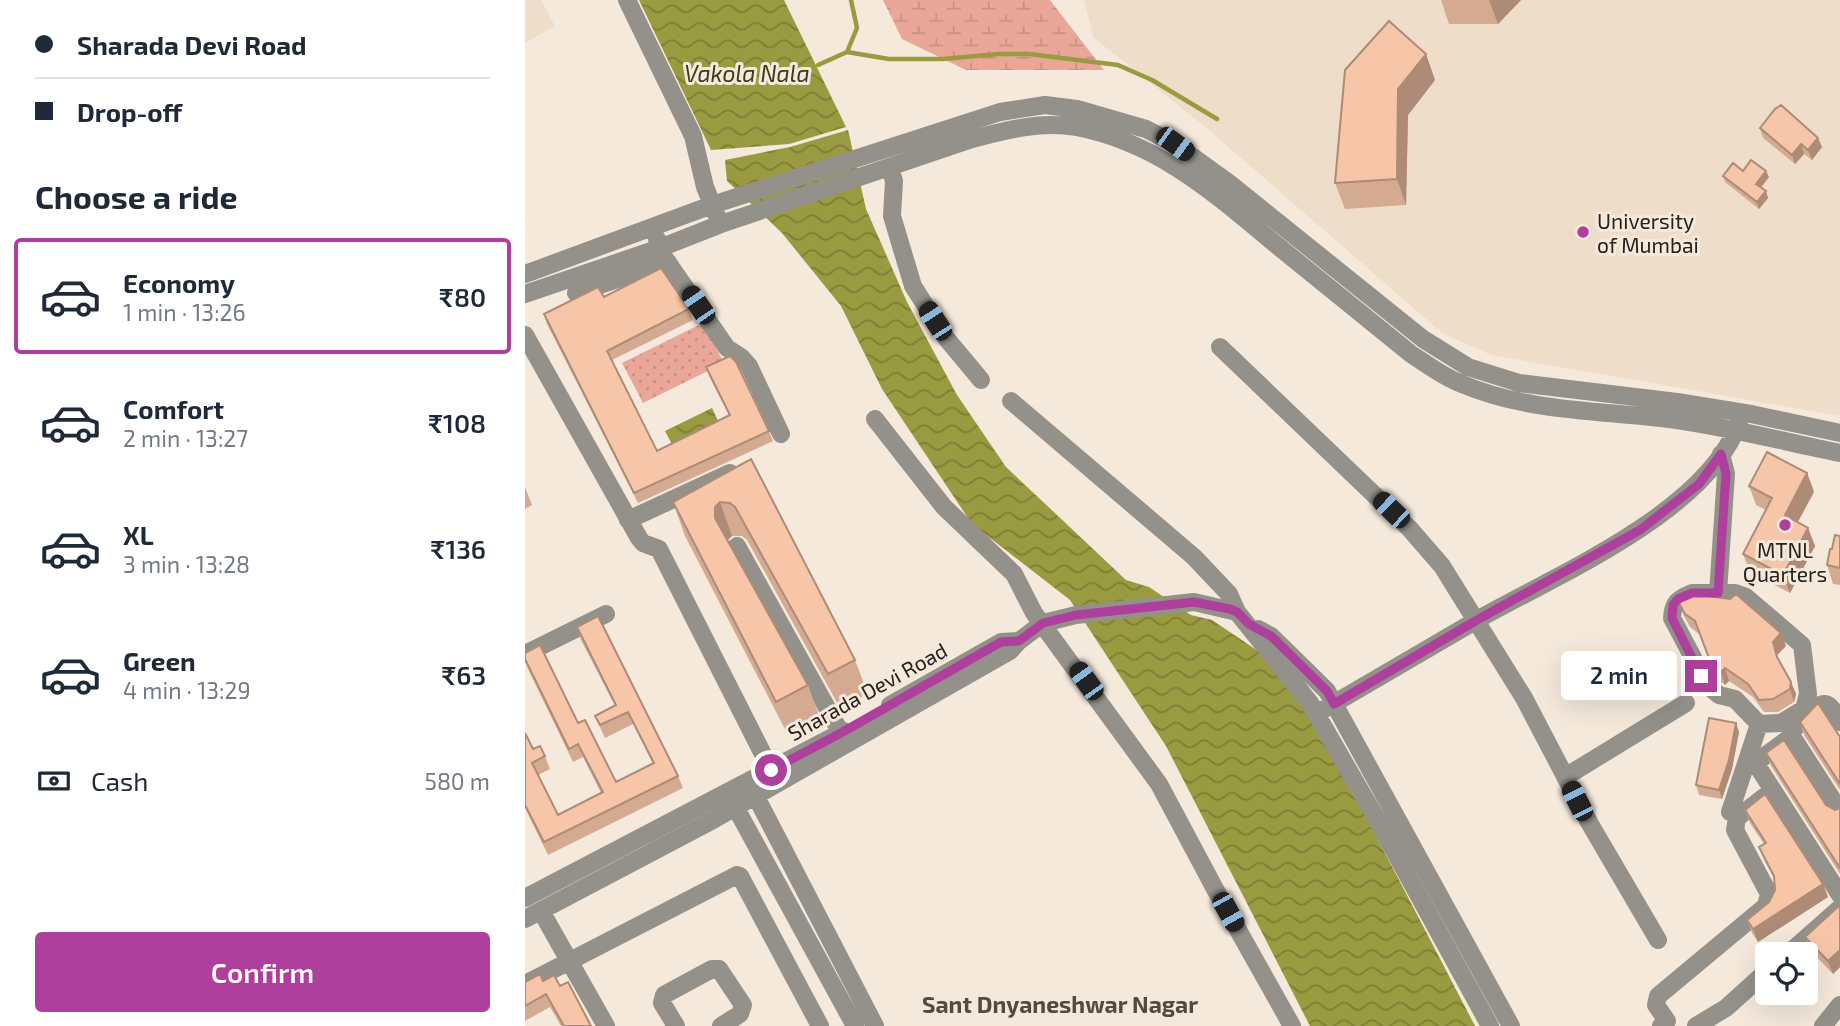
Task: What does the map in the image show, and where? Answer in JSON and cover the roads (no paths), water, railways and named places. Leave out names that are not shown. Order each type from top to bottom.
[{"type":"street","points":[[627,0],[693,136],[705,187],[721,224]]},
{"type":"street","points":[[525,274],[712,205],[1000,112],[1045,105],[1077,108],[1146,129],[1175,144],[1411,354],[1461,384],[1515,401],[1696,414],[1742,412],[1832,432],[1818,449]]},
{"type":"street","points":[[525,294],[576,291],[615,272],[664,255],[721,224],[972,139],[1011,129],[1074,127],[1105,134],[1147,150],[1224,190]]},
{"type":"street","points":[[888,169],[894,181],[892,216],[913,286],[946,338],[981,380]]},
{"type":"street","points":[[652,227],[664,255],[727,348],[749,366],[782,434]]},
{"type":"street","points":[[525,335],[628,520],[643,543],[659,550],[771,770]]},
{"type":"street","points":[[1220,347],[1409,528],[1441,566],[1524,698],[1590,824],[1658,940]]},
{"type":"street","points":[[1011,401],[1194,557],[1229,594],[1243,618]]},
{"type":"street","points":[[1316,714],[1477,620],[1640,530],[1699,484],[1736,430],[1742,412]]},
{"type":"street","points":[[1696,414],[1736,430],[1840,453]]},
{"type":"street","points":[[875,419],[944,507],[1014,574],[1031,608],[1159,784],[1292,1026]]},
{"type":"street","points":[[1718,593],[1726,474],[1721,454]]},
{"type":"street","points":[[628,520],[744,466]]},
{"type":"street","points":[[737,546],[841,733]]},
{"type":"street","points":[[1692,593],[1735,593],[1746,597],[1803,645],[1808,694],[1804,709],[1781,723],[1759,724],[1735,699],[1719,695],[1708,686],[1672,618],[1673,605],[1678,599],[1692,593]]},
{"type":"street","points":[[1043,623],[1076,615],[1194,602],[1243,618],[1271,636],[1303,679],[1316,714],[1490,1026]]},
{"type":"street","points":[[525,654],[607,614]]},
{"type":"street","name":"Sharada Devi Road","points":[[752,789],[771,770],[841,733],[869,724],[1001,642],[1019,641],[1043,623]]},
{"type":"street","points":[[1303,679],[1327,691],[1511,1026]]},
{"type":"street","points":[[1565,777],[1686,703]]},
{"type":"street","points":[[1840,722],[1830,706],[1818,705],[1793,728],[1791,736],[1758,761],[1758,767],[1840,895]]},
{"type":"street","points":[[525,898],[731,800],[869,724]]},
{"type":"street","points":[[1730,812],[1759,724]]},
{"type":"street","points":[[1791,736],[1840,811]]},
{"type":"street","points":[[1363,794],[1379,784]]},
{"type":"street","points":[[752,789],[875,1026]]},
{"type":"street","points":[[1666,1024],[1656,1005],[1658,996],[1766,906],[1769,900],[1769,894],[1734,824],[1737,818],[1773,790]]},
{"type":"street","points":[[605,1026],[569,960],[533,915],[713,820],[731,800]]},
{"type":"street","points":[[731,800],[856,1026]]},
{"type":"street","points":[[761,854],[780,842]]},
{"type":"street","points":[[525,985],[737,875],[740,876],[820,1026]]},
{"type":"street","points":[[552,884],[559,901]]},
{"type":"street","points":[[1802,942],[1840,908]]},
{"type":"street","points":[[1451,954],[1468,945]]},
{"type":"street","points":[[672,1025],[662,1003],[664,995],[706,971],[719,969],[743,1005],[740,1014],[721,1026]]},
{"type":"street","points":[[1696,1026],[1726,1007],[1755,982]]},
{"type":"street","points":[[1478,1004],[1494,994]]},
{"type":"street","points":[[1823,1026],[1840,1005]]},
{"type":"water","name":"Vakola Nala","points":[[639,0],[784,0],[846,127],[789,144],[711,150]]},
{"type":"water","points":[[848,130],[866,209],[907,302],[957,395],[1006,467],[1126,580],[1149,587],[1191,615],[1212,620],[1264,655],[1321,730],[1475,1026],[1310,1026],[1166,746],[1070,600],[972,524],[882,389],[841,306],[782,233],[727,181],[725,160],[790,147]]},
{"type":"water","points":[[712,408],[719,423],[673,446],[665,431]]},
{"type":"waterway","points":[[818,65],[847,52],[857,28],[851,0]]},
{"type":"waterway","points":[[847,52],[889,59],[1029,54],[1118,65],[1152,80],[1217,119]]},
{"type":"place","name":"University of Mumbai","points":[[1583,232]]},
{"type":"place","name":"MTNL Quarters","points":[[1785,525]]},
{"type":"district","name":"Sant Dnyaneshwar Nagar","points":[[1060,1004]]}]
